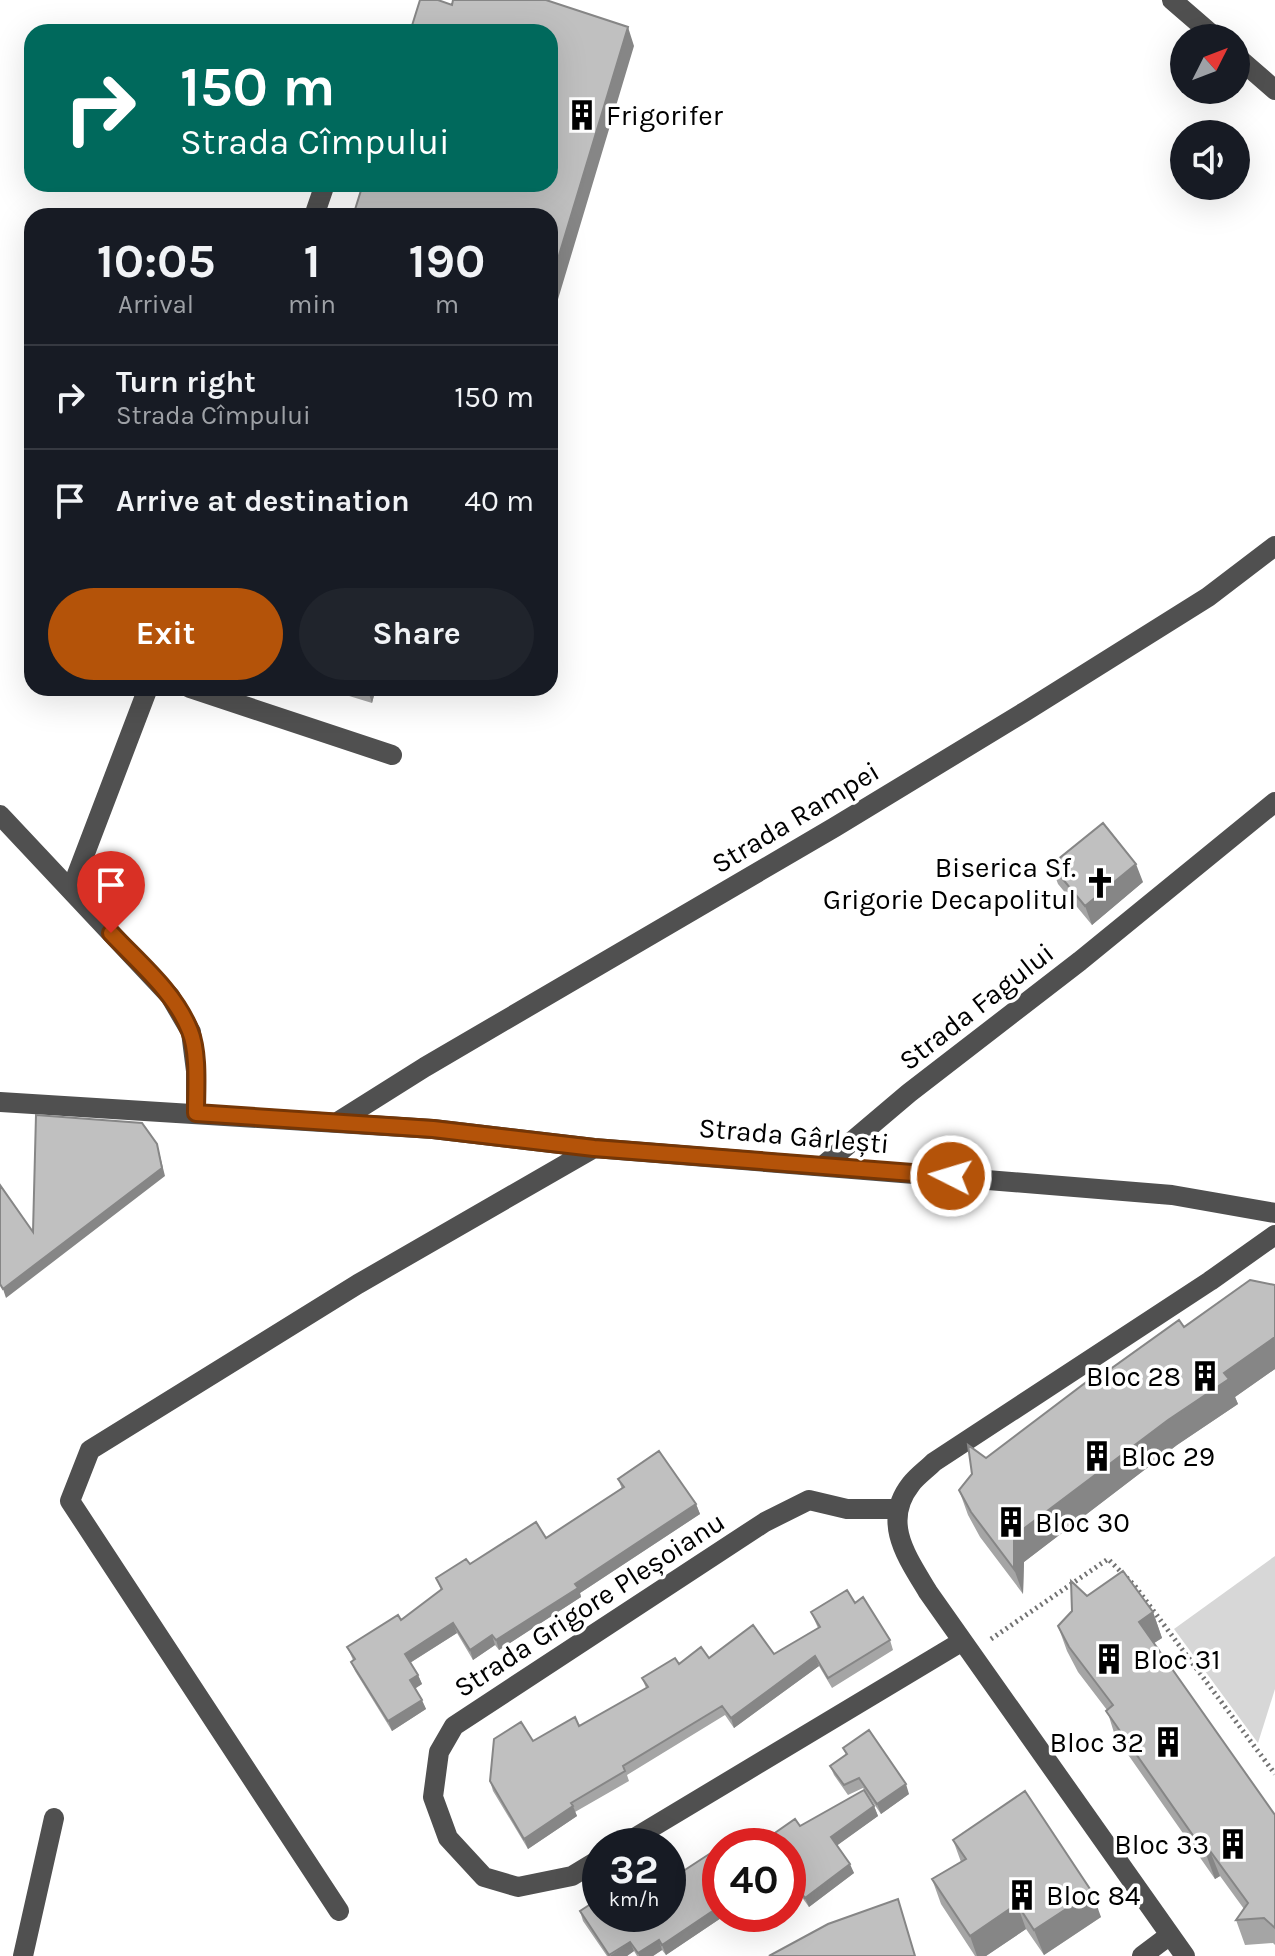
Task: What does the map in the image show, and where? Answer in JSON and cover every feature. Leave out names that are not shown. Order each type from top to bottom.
[{"type":"street","points":[[1172,0],[1200,24]]},
{"type":"street","points":[[1250,68],[1275,90]]},
{"type":"street","name":"Strada Rampei","points":[[336,1123],[425,1067],[835,827],[1026,711],[1208,597],[1275,546]]},
{"type":"street","points":[[71,890],[145,696]]},
{"type":"street","points":[[214,696],[392,755]]},
{"type":"street","name":"Strada Fagului","points":[[824,1165],[909,1093],[1080,961],[1275,802]]},
{"type":"street","points":[[0,815],[170,996],[191,1032],[196,1071],[196,1113]]},
{"type":"street","name":"Strada Gârlești","points":[[0,1102],[433,1129],[594,1148],[1172,1195],[1275,1213]]},
{"type":"street","points":[[339,1911],[70,1501],[90,1450],[358,1284],[594,1148]]},
{"type":"street","points":[[1185,1956],[966,1648],[902,1549],[897,1509],[911,1484],[934,1462],[1275,1235]]},
{"type":"street","name":"Strada Grigore Pleșoianu","points":[[582,1870],[572,1876],[518,1887],[484,1877],[448,1838],[433,1797],[439,1752],[454,1726],[765,1522],[809,1500],[847,1509],[897,1509]]},
{"type":"street","points":[[652,1828],[966,1648]]},
{"type":"street","points":[[23,1956],[54,1818]]},
{"type":"street","points":[[1142,1956],[1170,1935]]},
{"type":"path","points":[[966,1648],[1108,1559],[1135,1586],[1275,1774]]},
{"type":"shaded area","points":[[1275,1556],[1275,1689],[1258,1743],[1174,1629]]},
{"type":"building","points":[[420,0],[438,0],[452,5],[453,0],[546,0],[628,27],[558,259],[558,208],[356,208],[360,192],[558,192],[558,24],[412,24]]},
{"type":"building","points":[[1103,823],[1136,864],[1085,906],[1051,865]]},
{"type":"building","points":[[36,1115],[142,1123],[157,1144],[162,1168],[3,1289],[0,1284],[0,1185],[33,1232]]},
{"type":"building","points":[[1250,1280],[1275,1285],[1275,1337],[1224,1373],[1229,1379],[1168,1420],[1014,1536],[1014,1569],[971,1512],[959,1490],[972,1474],[968,1445],[986,1458],[1093,1377],[1095,1380],[1179,1320],[1184,1327]]},
{"type":"building","points":[[659,1451],[696,1504],[575,1584],[578,1588],[496,1640],[492,1635],[470,1650],[453,1623],[405,1654],[418,1675],[410,1680],[422,1700],[388,1721],[351,1662],[355,1659],[347,1647],[398,1615],[401,1620],[442,1589],[436,1578],[466,1559],[470,1564],[536,1522],[546,1538],[624,1487],[618,1479]]},
{"type":"building","points":[[1123,1571],[1153,1612],[1139,1622],[1275,1815],[1275,1928],[1264,1918],[1236,1920],[1248,1903],[1210,1851],[1206,1854],[1106,1711],[1113,1705],[1069,1647],[1058,1626],[1072,1611],[1071,1581],[1087,1596]]},
{"type":"building","points":[[847,1590],[855,1603],[863,1597],[890,1640],[828,1678],[815,1656],[731,1718],[722,1706],[623,1766],[625,1771],[571,1803],[573,1806],[524,1839],[490,1781],[494,1739],[521,1722],[533,1741],[575,1717],[579,1726],[648,1687],[642,1678],[675,1658],[679,1664],[701,1647],[709,1658],[753,1625],[774,1654],[820,1627],[811,1612]]},
{"type":"building","points":[[869,1730],[906,1784],[877,1804],[859,1778],[844,1785],[830,1766],[847,1754],[843,1748]]},
{"type":"building","points":[[864,1790],[874,1806],[831,1837],[850,1864],[806,1897],[806,1828],[782,1828],[795,1819],[800,1826]]},
{"type":"building","name":"Bloc 84","points":[[1025,1791],[1092,1892],[1034,1930],[1017,1904],[970,1936],[932,1879],[966,1859],[953,1840]]},
{"type":"building","points":[[702,1859],[702,1918],[686,1929],[686,1869]]},
{"type":"building","points":[[898,1899],[915,1956],[769,1956],[828,1924]]},
{"type":"building","points":[[594,1932],[681,1932],[662,1945],[659,1940],[638,1953],[630,1942],[609,1955]]},
{"type":"place","name":"Frigorifer","points":[[582,115]]},
{"type":"place","name":"Biserica Sf. Grigorie Decapolitul","points":[[1100,883]]},
{"type":"place","name":"Bloc 28","points":[[1205,1376]]},
{"type":"place","name":"Bloc 29","points":[[1097,1456]]},
{"type":"place","name":"Bloc 30","points":[[1011,1522]]},
{"type":"place","name":"Bloc 31","points":[[1109,1659]]},
{"type":"place","name":"Bloc 32","points":[[1168,1742]]},
{"type":"place","name":"Bloc 33","points":[[1233,1844]]},
{"type":"place","name":"Bloc 84","points":[[1022,1895]]},
{"type":"route","points":[[111,933],[170,996],[191,1032],[196,1071],[196,1113],[433,1129],[594,1148],[951,1176]]}]
